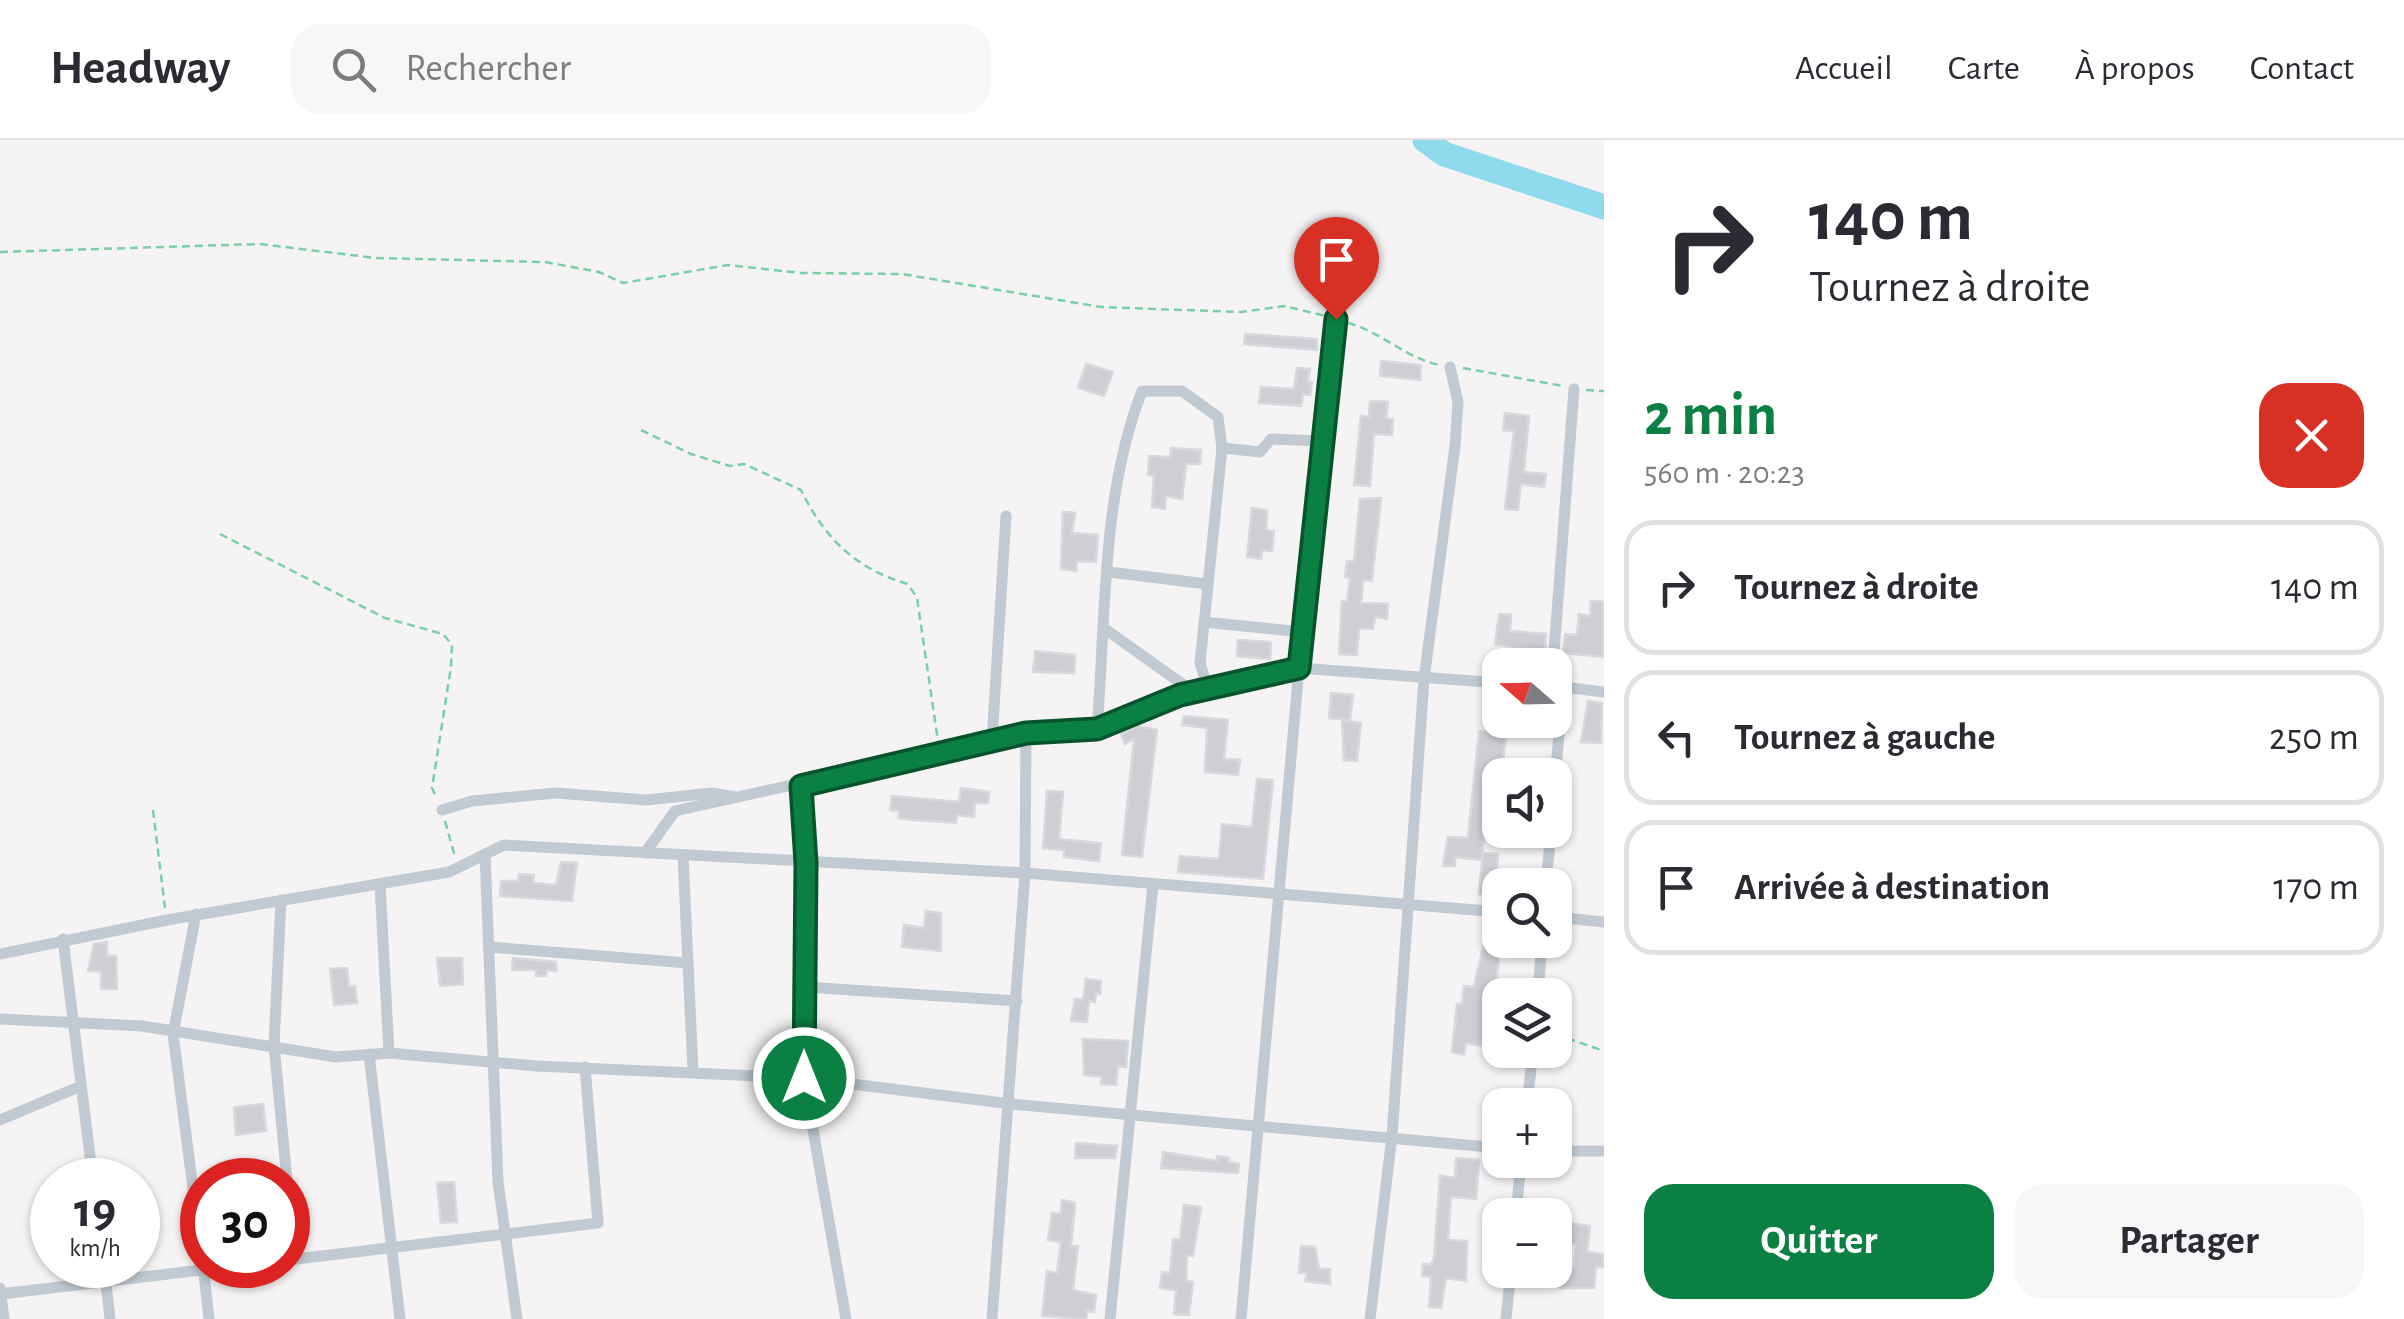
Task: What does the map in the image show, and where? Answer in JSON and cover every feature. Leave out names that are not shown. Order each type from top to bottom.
[{"type":"street","points":[[1242,1319],[1299,668],[1316,533],[1320,441],[1336,319]]},
{"type":"street","points":[[1370,1319],[1392,1136],[1424,678],[1457,417],[1450,367]]},
{"type":"street","points":[[1553,648],[1574,388]]},
{"type":"street","points":[[1097,729],[1124,437],[1142,391],[1182,391],[1218,417],[1222,448],[1200,663],[1202,692]]},
{"type":"street","points":[[1222,448],[1260,452],[1271,439],[1320,441]]},
{"type":"street","points":[[992,740],[1006,516]]},
{"type":"street","points":[[1110,572],[1207,584]]},
{"type":"street","points":[[1204,622],[1303,632]]},
{"type":"street","points":[[1105,629],[1202,692]]},
{"type":"street","points":[[644,853],[675,812],[1026,733],[1097,729],[1180,695],[1299,668],[1482,681]]},
{"type":"street","points":[[1572,688],[1604,692]]},
{"type":"street","points":[[992,1319],[1011,1104],[1025,873],[1026,733]]},
{"type":"street","points":[[801,786],[806,863],[804,1078],[846,1319]]},
{"type":"street","points":[[442,810],[472,801],[556,792],[646,800],[712,793],[742,798]]},
{"type":"street","points":[[0,954],[196,914],[458,868],[504,845],[1025,873],[1482,911]]},
{"type":"street","points":[[486,854],[495,1063],[493,1104],[504,1234],[517,1319]]},
{"type":"street","points":[[682,856],[693,1071]]},
{"type":"street","points":[[380,884],[389,1053]]},
{"type":"street","points":[[1110,1319],[1153,884]]},
{"type":"street","points":[[281,900],[274,1045],[285,1158]]},
{"type":"street","points":[[189,1158],[173,1034],[196,914]]},
{"type":"street","points":[[1572,919],[1604,922]]},
{"type":"street","points":[[63,939],[91,1158]]},
{"type":"street","points":[[490,947],[688,963]]},
{"type":"street","points":[[805,987],[1017,1001]]},
{"type":"street","points":[[0,1019],[142,1026],[173,1034],[274,1045],[336,1057],[389,1053],[495,1063],[804,1078],[1011,1104],[1482,1146]]},
{"type":"street","points":[[369,1054],[400,1319]]},
{"type":"street","points":[[310,1257],[598,1224],[585,1067]]},
{"type":"street","points":[[0,1120],[82,1086]]},
{"type":"street","points":[[1572,1151],[1604,1151]]},
{"type":"street","points":[[4,1319],[0,1290],[30,1287]]},
{"type":"street","points":[[107,1288],[110,1319]]},
{"type":"street","points":[[206,1288],[209,1319]]},
{"type":"street","points":[[1506,1319],[1509,1288]]},
{"type":"path","points":[[0,252],[260,244],[376,258],[545,262],[599,272],[623,283],[728,265],[801,273],[902,274],[1101,307],[1224,312],[1284,306],[1373,330],[1427,362],[1604,391]]},
{"type":"path","points":[[641,430],[691,454],[730,466],[744,464],[802,490],[817,523],[845,553],[877,575],[908,584],[917,598],[939,752]]},
{"type":"path","points":[[220,534],[385,618],[443,634],[452,644],[452,667],[432,788],[458,868]]},
{"type":"path","points":[[153,810],[166,920]]},
{"type":"path","points":[[1572,1040],[1604,1051]]},
{"type":"building","points":[[1245,334],[1317,339],[1317,350],[1244,344]]},
{"type":"building","points":[[1381,361],[1421,365],[1420,380],[1380,376]]},
{"type":"building","points":[[1086,364],[1113,372],[1104,396],[1078,388]]},
{"type":"building","points":[[1297,368],[1310,369],[1308,382],[1312,382],[1310,395],[1303,394],[1301,406],[1259,403],[1261,387],[1294,389]]},
{"type":"building","points":[[1370,401],[1388,402],[1386,418],[1393,419],[1392,435],[1374,434],[1370,486],[1354,485],[1361,416],[1369,417]]},
{"type":"building","points":[[1505,413],[1529,416],[1524,472],[1546,474],[1544,487],[1521,484],[1518,510],[1505,509],[1514,431],[1503,430]]},
{"type":"building","points":[[1171,448],[1201,450],[1200,464],[1186,464],[1182,499],[1166,496],[1165,509],[1152,507],[1154,475],[1148,475],[1149,456],[1170,457]]},
{"type":"building","points":[[1381,498],[1372,581],[1363,580],[1361,603],[1388,604],[1387,619],[1375,617],[1373,629],[1359,628],[1357,655],[1339,654],[1342,601],[1347,602],[1350,578],[1345,577],[1347,561],[1354,561],[1360,499]]},
{"type":"building","points":[[1252,508],[1267,510],[1266,530],[1274,531],[1272,551],[1262,550],[1261,559],[1247,557]]},
{"type":"building","points":[[1063,512],[1075,513],[1072,533],[1098,535],[1096,562],[1077,561],[1076,571],[1061,569]]},
{"type":"building","points":[[1591,601],[1604,602],[1604,657],[1572,654],[1572,648],[1564,648],[1565,634],[1577,635],[1579,614],[1590,616]]},
{"type":"building","points":[[1499,614],[1511,615],[1510,631],[1546,634],[1545,648],[1495,644]]},
{"type":"building","points":[[1238,640],[1271,642],[1270,659],[1237,656]]},
{"type":"building","points":[[1035,651],[1075,655],[1074,673],[1033,672]]},
{"type":"building","points":[[1331,693],[1353,695],[1350,720],[1329,718]]},
{"type":"building","points":[[1588,701],[1602,703],[1601,743],[1581,742]]},
{"type":"building","points":[[1184,716],[1228,720],[1224,759],[1240,760],[1238,775],[1205,772],[1207,728],[1182,725]]},
{"type":"building","points":[[1342,720],[1361,723],[1357,761],[1344,760]]},
{"type":"building","points":[[1137,726],[1157,730],[1142,857],[1122,855],[1134,739],[1125,744],[1121,734]]},
{"type":"building","points":[[1479,731],[1482,738],[1506,738],[1503,758],[1482,758],[1482,860],[1455,857],[1455,866],[1443,866],[1448,837],[1468,838]]},
{"type":"building","points":[[1257,779],[1273,780],[1263,879],[1178,872],[1180,856],[1219,859],[1222,824],[1252,827]]},
{"type":"building","points":[[961,788],[989,792],[988,803],[975,803],[974,817],[957,815],[956,823],[898,818],[899,811],[890,810],[892,796],[959,802]]},
{"type":"building","points":[[1047,791],[1063,792],[1059,839],[1101,843],[1099,861],[1064,857],[1064,850],[1043,848]]},
{"type":"building","points":[[1483,853],[1498,854],[1497,868],[1482,868],[1482,894],[1479,894]]},
{"type":"building","points":[[561,862],[577,863],[572,901],[500,896],[501,881],[518,881],[519,874],[534,875],[533,883],[556,885]]},
{"type":"building","points":[[926,911],[941,913],[941,951],[902,947],[904,925],[924,928]]},
{"type":"building","points":[[107,942],[107,956],[116,956],[117,989],[101,989],[101,971],[88,971],[94,944]]},
{"type":"building","points":[[1482,951],[1482,958],[1499,958],[1496,978],[1482,978],[1482,1046],[1466,1043],[1464,1055],[1452,1052],[1457,1004],[1462,1004],[1464,986],[1474,987]]},
{"type":"building","points":[[437,958],[462,958],[463,984],[440,986]]},
{"type":"building","points":[[513,958],[556,962],[556,971],[547,970],[546,976],[536,976],[536,970],[512,970]]},
{"type":"building","points":[[347,968],[349,987],[355,986],[357,1003],[334,1005],[330,969]]},
{"type":"building","points":[[1086,979],[1101,981],[1100,994],[1096,993],[1095,1002],[1089,1001],[1087,1022],[1071,1021],[1075,999],[1083,1000]]},
{"type":"building","points":[[1083,1039],[1128,1041],[1126,1067],[1118,1066],[1116,1085],[1101,1084],[1102,1077],[1084,1075]]},
{"type":"building","points":[[263,1104],[266,1131],[236,1135],[234,1107]]},
{"type":"building","points":[[1076,1143],[1117,1146],[1115,1158],[1075,1158]]},
{"type":"building","points":[[1163,1152],[1217,1161],[1217,1156],[1229,1158],[1229,1162],[1239,1164],[1238,1173],[1161,1168]]},
{"type":"building","points":[[1456,1158],[1479,1160],[1476,1199],[1451,1197],[1448,1240],[1467,1241],[1466,1281],[1446,1278],[1441,1308],[1429,1307],[1431,1277],[1422,1276],[1423,1264],[1431,1265],[1434,1258],[1440,1176],[1455,1178]]},
{"type":"building","points":[[454,1182],[457,1222],[441,1223],[437,1183]]},
{"type":"building","points":[[1062,1200],[1075,1203],[1071,1246],[1078,1246],[1073,1290],[1096,1295],[1094,1312],[1087,1311],[1086,1319],[1042,1316],[1047,1271],[1057,1273],[1061,1242],[1048,1240],[1052,1213],[1061,1214]]},
{"type":"building","points":[[1184,1205],[1201,1207],[1193,1256],[1187,1255],[1186,1281],[1193,1282],[1189,1315],[1174,1314],[1176,1290],[1160,1288],[1162,1272],[1170,1273],[1173,1239],[1180,1240]]},
{"type":"building","points":[[1572,1223],[1590,1226],[1587,1252],[1604,1254],[1604,1267],[1596,1267],[1594,1288],[1572,1288],[1576,1245],[1572,1244]]},
{"type":"building","points":[[1301,1246],[1315,1247],[1319,1269],[1330,1269],[1330,1284],[1305,1281],[1307,1273],[1299,1273]]},
{"type":"waterway","points":[[1425,140],[1444,154],[1604,207]]},
{"type":"route","points":[[804,1078],[806,863],[801,786],[1026,733],[1097,729],[1180,695],[1299,668],[1316,533],[1320,441],[1336,319]]}]
